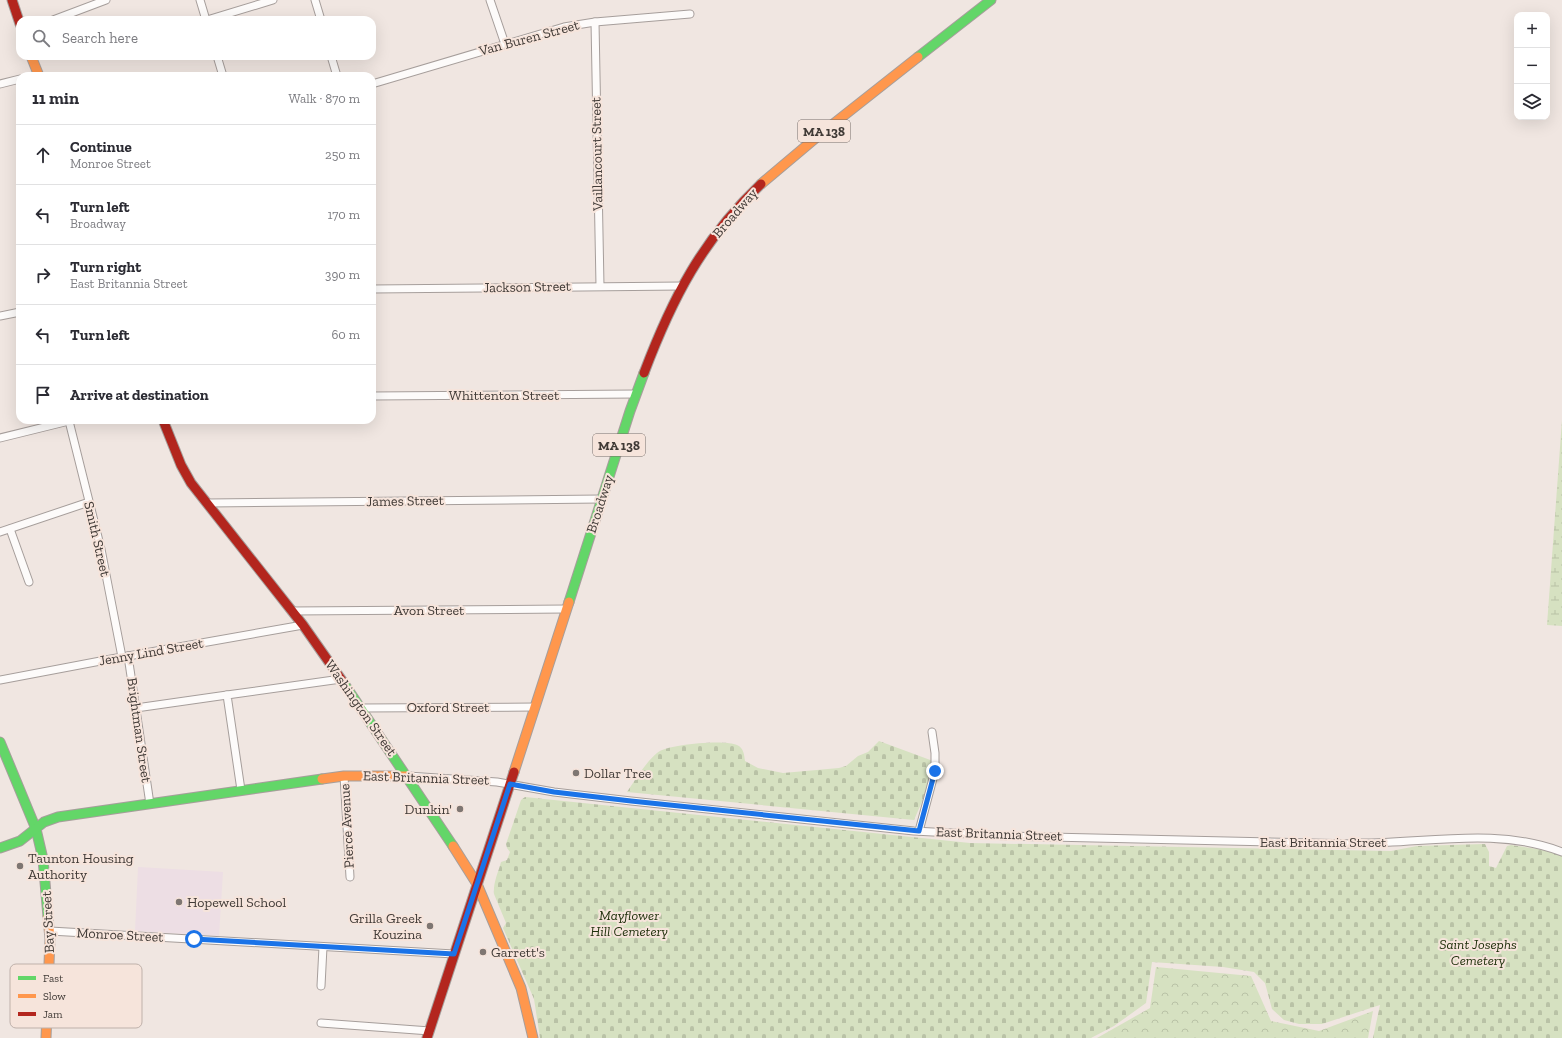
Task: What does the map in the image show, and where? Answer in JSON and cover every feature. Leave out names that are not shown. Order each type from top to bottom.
[{"type":"main road","points":[[12,0],[17,16]]},
{"type":"main road","name":"Broadway","points":[[428,1034],[636,394],[655,346],[682,286],[700,255],[713,238],[743,201],[764,180],[991,0]]},
{"type":"main road","points":[[32,60],[34,72]]},
{"type":"main road","name":"Washington Street","points":[[165,424],[184,472],[303,626],[341,678],[408,776],[477,884],[521,988],[533,1038]]},
{"type":"main road","name":"Bay Street","points":[[0,742],[36,829],[44,871],[50,931],[50,964]]},
{"type":"main road","name":"East Britannia Street","points":[[0,848],[20,841],[44,822],[58,816],[344,776],[408,776]]},
{"type":"main road","name":"Bay Street","points":[[46,1038],[47,1028]]},
{"type":"street","points":[[64,16],[106,0]]},
{"type":"street","points":[[200,0],[205,16]]},
{"type":"street","points":[[219,16],[273,0]]},
{"type":"street","points":[[315,0],[320,16]]},
{"type":"street","points":[[490,0],[505,44]]},
{"type":"street","name":"Van Buren Street","points":[[376,83],[564,27],[595,22],[690,14]]},
{"type":"street","name":"Vaillancourt Street","points":[[595,22],[600,286]]},
{"type":"street","points":[[218,60],[222,72]]},
{"type":"street","points":[[333,60],[336,72]]},
{"type":"street","points":[[0,84],[16,80]]},
{"type":"street","name":"Jackson Street","points":[[376,289],[682,286]]},
{"type":"street","points":[[0,316],[16,313]]},
{"type":"street","name":"Whittenton Street","points":[[376,396],[636,394]]},
{"type":"street","points":[[0,438],[58,424]]},
{"type":"street","name":"Smith Street","points":[[72,424],[125,656]]},
{"type":"street","name":"James Street","points":[[208,503],[601,499]]},
{"type":"street","points":[[0,532],[89,502]]},
{"type":"street","points":[[10,529],[29,582]]},
{"type":"street","name":"Avon Street","points":[[291,611],[566,609]]},
{"type":"street","name":"Jenny Lind Street","points":[[0,680],[125,656],[303,626]]},
{"type":"street","name":"Brightman Street","points":[[125,656],[136,708],[150,804]]},
{"type":"street","points":[[136,708],[341,678]]},
{"type":"street","points":[[227,695],[241,790]]},
{"type":"street","name":"Oxford Street","points":[[362,708],[535,707]]},
{"type":"street","points":[[919,831],[935,771],[935,753],[932,732]]},
{"type":"street","name":"Pierce Avenue","points":[[344,776],[350,877]]},
{"type":"street","name":"East Britannia Street","points":[[408,776],[497,782],[554,792],[631,801],[919,831],[1008,836],[1354,844],[1391,843],[1446,838],[1482,838],[1516,841],[1551,848],[1562,852]]},
{"type":"street","name":"Monroe Street","points":[[50,931],[454,954]]},
{"type":"street","points":[[321,986],[323,947]]},
{"type":"street","points":[[321,1023],[428,1034]]},
{"type":"shaded area","name":"Hopewell School","points":[[138,867],[223,872],[219,936],[135,931]]},
{"type":"green space","points":[[1562,420],[1562,626],[1547,625]]},
{"type":"green space","points":[[879,741],[933,761],[931,781],[914,820],[627,792],[641,771],[657,753],[672,747],[696,743],[731,743],[741,748],[745,761],[758,768],[783,773],[839,768],[846,766],[858,756],[868,752]]},
{"type":"green space","name":"Mayflower Hill Cemetery","points":[[525,797],[970,843],[1391,851],[1417,846],[1485,844],[1489,852],[1489,866],[1496,868],[1507,846],[1511,845],[1544,850],[1562,856],[1562,1038],[1373,1038],[1380,1005],[1322,1024],[1299,1024],[1284,1020],[1272,1009],[1265,983],[1254,972],[1223,967],[1152,962],[1146,1003],[1114,1026],[1091,1038],[540,1038],[534,999],[503,928],[506,923],[494,894],[495,882],[501,862],[507,860],[510,852],[506,844],[521,800]]},
{"type":"green space","points":[[1156,967],[1251,976],[1271,1021],[1319,1031],[1373,1011],[1368,1038],[1097,1038],[1150,1008]]},
{"type":"traffic: fast","points":[[918,57],[991,0]]},
{"type":"traffic: fast","points":[[569,602],[630,411],[644,373]]},
{"type":"traffic: fast","points":[[343,682],[453,846]]},
{"type":"traffic: fast","points":[[0,742],[36,829],[43,859],[48,917]]},
{"type":"traffic: fast","points":[[0,848],[20,841],[44,822],[58,817],[322,779]]},
{"type":"traffic: slow","points":[[761,184],[818,136],[918,57]]},
{"type":"traffic: slow","points":[[33,60],[37,72]]},
{"type":"traffic: slow","points":[[514,772],[569,602]]},
{"type":"traffic: slow","points":[[322,779],[344,776],[408,776]]},
{"type":"traffic: slow","points":[[453,846],[477,884],[521,988],[533,1038]]},
{"type":"traffic: slow","points":[[48,917],[50,939],[49,964]]},
{"type":"traffic: slow","points":[[46,1028],[46,1038]]},
{"type":"traffic: jam","points":[[12,0],[17,16]]},
{"type":"traffic: jam","points":[[644,373],[678,295],[705,249],[740,205],[761,184]]},
{"type":"traffic: jam","points":[[165,424],[181,465],[191,483],[303,625],[343,682]]},
{"type":"traffic: jam","points":[[427,1038],[514,772]]},
{"type":"place","name":"Dollar Tree","points":[[576,773]]},
{"type":"place","name":"Dunkin'","points":[[460,809]]},
{"type":"place","name":"Taunton Housing Authority","points":[[20,866]]},
{"type":"place","name":"Hopewell School","points":[[179,902]]},
{"type":"place","name":"Grilla Greek Kouzina","points":[[430,926]]},
{"type":"place","name":"Garrett's","points":[[483,952]]},
{"type":"route","points":[[194,939],[454,954],[510,784],[554,792],[631,801],[919,831],[935,771]]},
{"type":"park label","name":"Saint Josephs Cemetery","points":[[1478,952]]}]
